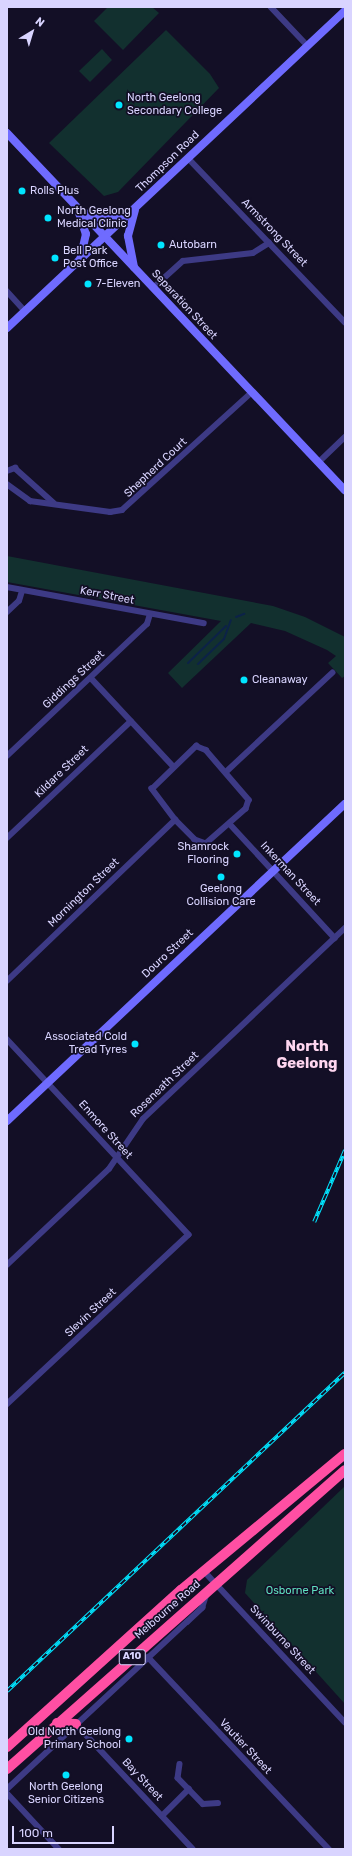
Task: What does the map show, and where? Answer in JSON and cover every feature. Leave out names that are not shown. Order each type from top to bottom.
[{"type":"highway","name":"Melbourne Road","points":[[8,1746],[204,1571],[345,1454]]},
{"type":"highway","name":"Melbourne Road","points":[[7,1769],[57,1723],[217,1585],[345,1470]]},
{"type":"highway","points":[[8,1746],[28,1736],[62,1707],[71,1711]]},
{"type":"highway","points":[[57,1723],[76,1724]]},
{"type":"highway","points":[[7,1778],[46,1733]]},
{"type":"main road","name":"Thompson Road","points":[[7,328],[189,159],[345,11]]},
{"type":"main road","name":"Separation Street","points":[[7,133],[345,491]]},
{"type":"main road","points":[[78,208],[103,220],[133,210],[128,236],[135,269]]},
{"type":"main road","points":[[78,208],[86,234],[80,260]]},
{"type":"main road","name":"Douro Street","points":[[7,1121],[345,804]]},
{"type":"street","points":[[271,7],[308,46]]},
{"type":"street","name":"Armstrong Street","points":[[189,159],[345,322]]},
{"type":"street","points":[[153,288],[183,261],[253,252],[269,243]]},
{"type":"street","points":[[7,291],[25,311]]},
{"type":"street","name":"Shepherd Court","points":[[7,484],[23,498],[110,512],[128,508],[252,392]]},
{"type":"street","points":[[319,462],[345,437]]},
{"type":"street","points":[[7,471],[16,468],[54,503]]},
{"type":"street","name":"Kerr Street","points":[[7,587],[204,623]]},
{"type":"street","points":[[7,612],[19,601],[22,590]]},
{"type":"street","name":"Giddings Street","points":[[7,756],[147,624],[150,614]]},
{"type":"street","points":[[227,771],[332,673]]},
{"type":"street","points":[[91,678],[173,766]]},
{"type":"street","name":"Kildare Street","points":[[7,838],[131,721]]},
{"type":"street","points":[[201,747],[227,771],[250,800],[230,824],[206,844],[195,840],[175,820],[152,789],[190,750],[201,747]]},
{"type":"street","name":"Mornington Street","points":[[7,981],[175,820]]},
{"type":"street","name":"Inkerman Street","points":[[230,824],[335,938]]},
{"type":"street","name":"Roseneath Street","points":[[7,1264],[117,1158],[143,1118],[345,928]]},
{"type":"street","name":"Enmore Street","points":[[7,1038],[189,1235]]},
{"type":"street","name":"Slevin Street","points":[[7,1405],[189,1235]]},
{"type":"street","name":"Swinburne Street","points":[[204,1571],[345,1722]]},
{"type":"street","points":[[7,1789],[202,1608],[207,1593]]},
{"type":"street","name":"Vautier Street","points":[[148,1657],[329,1849]]},
{"type":"street","name":"Bay Street","points":[[76,1724],[193,1849]]},
{"type":"street","points":[[180,1764],[178,1778],[203,1804],[218,1803]]},
{"type":"street","points":[[162,1816],[189,1789]]},
{"type":"street","points":[[7,1793],[59,1849]]},
{"type":"green space","points":[[108,7],[152,7],[159,13],[123,50],[94,21]]},
{"type":"green space","points":[[166,30],[210,74],[219,88],[118,192],[104,196],[49,143]]},
{"type":"green space","points":[[102,49],[112,60],[90,82],[79,71]]},
{"type":"green space","points":[[7,556],[273,606],[305,617],[345,637],[345,676],[342,678],[328,663],[336,656],[327,650],[285,631],[251,623],[182,688],[168,673],[221,621],[7,582]]},
{"type":"green space","name":"Osborne Park","points":[[345,1486],[345,1704],[245,1593],[247,1580]]},
{"type":"waterway","points":[[236,617],[244,614]]},
{"type":"waterway","points":[[198,664],[224,639],[231,620]]},
{"type":"waterway","points":[[188,663],[226,626]]},
{"type":"railway","points":[[314,1222],[345,1150]]},
{"type":"railway","points":[[7,1691],[345,1373]]},
{"type":"place","name":"North Geelong Secondary College","points":[[119,105]]},
{"type":"place","name":"Rolls Plus","points":[[22,191]]},
{"type":"place","name":"North Geelong Medical Clinic","points":[[48,218]]},
{"type":"place","name":"Autobarn","points":[[161,245]]},
{"type":"place","name":"Bell Park Post Office","points":[[55,258]]},
{"type":"place","name":"7-Eleven","points":[[88,284]]},
{"type":"place","name":"Cleanaway","points":[[244,680]]},
{"type":"place","name":"Shamrock Flooring","points":[[237,854]]},
{"type":"place","name":"Geelong Collision Care","points":[[221,877]]},
{"type":"place","name":"Associated Cold Tread Tyres","points":[[135,1044]]},
{"type":"place","name":"Old North Geelong Primary School","points":[[129,1739]]},
{"type":"place","name":"North Geelong Senior Citizens","points":[[66,1775]]},
{"type":"district","name":"North Geelong","points":[[307,1054]]}]
